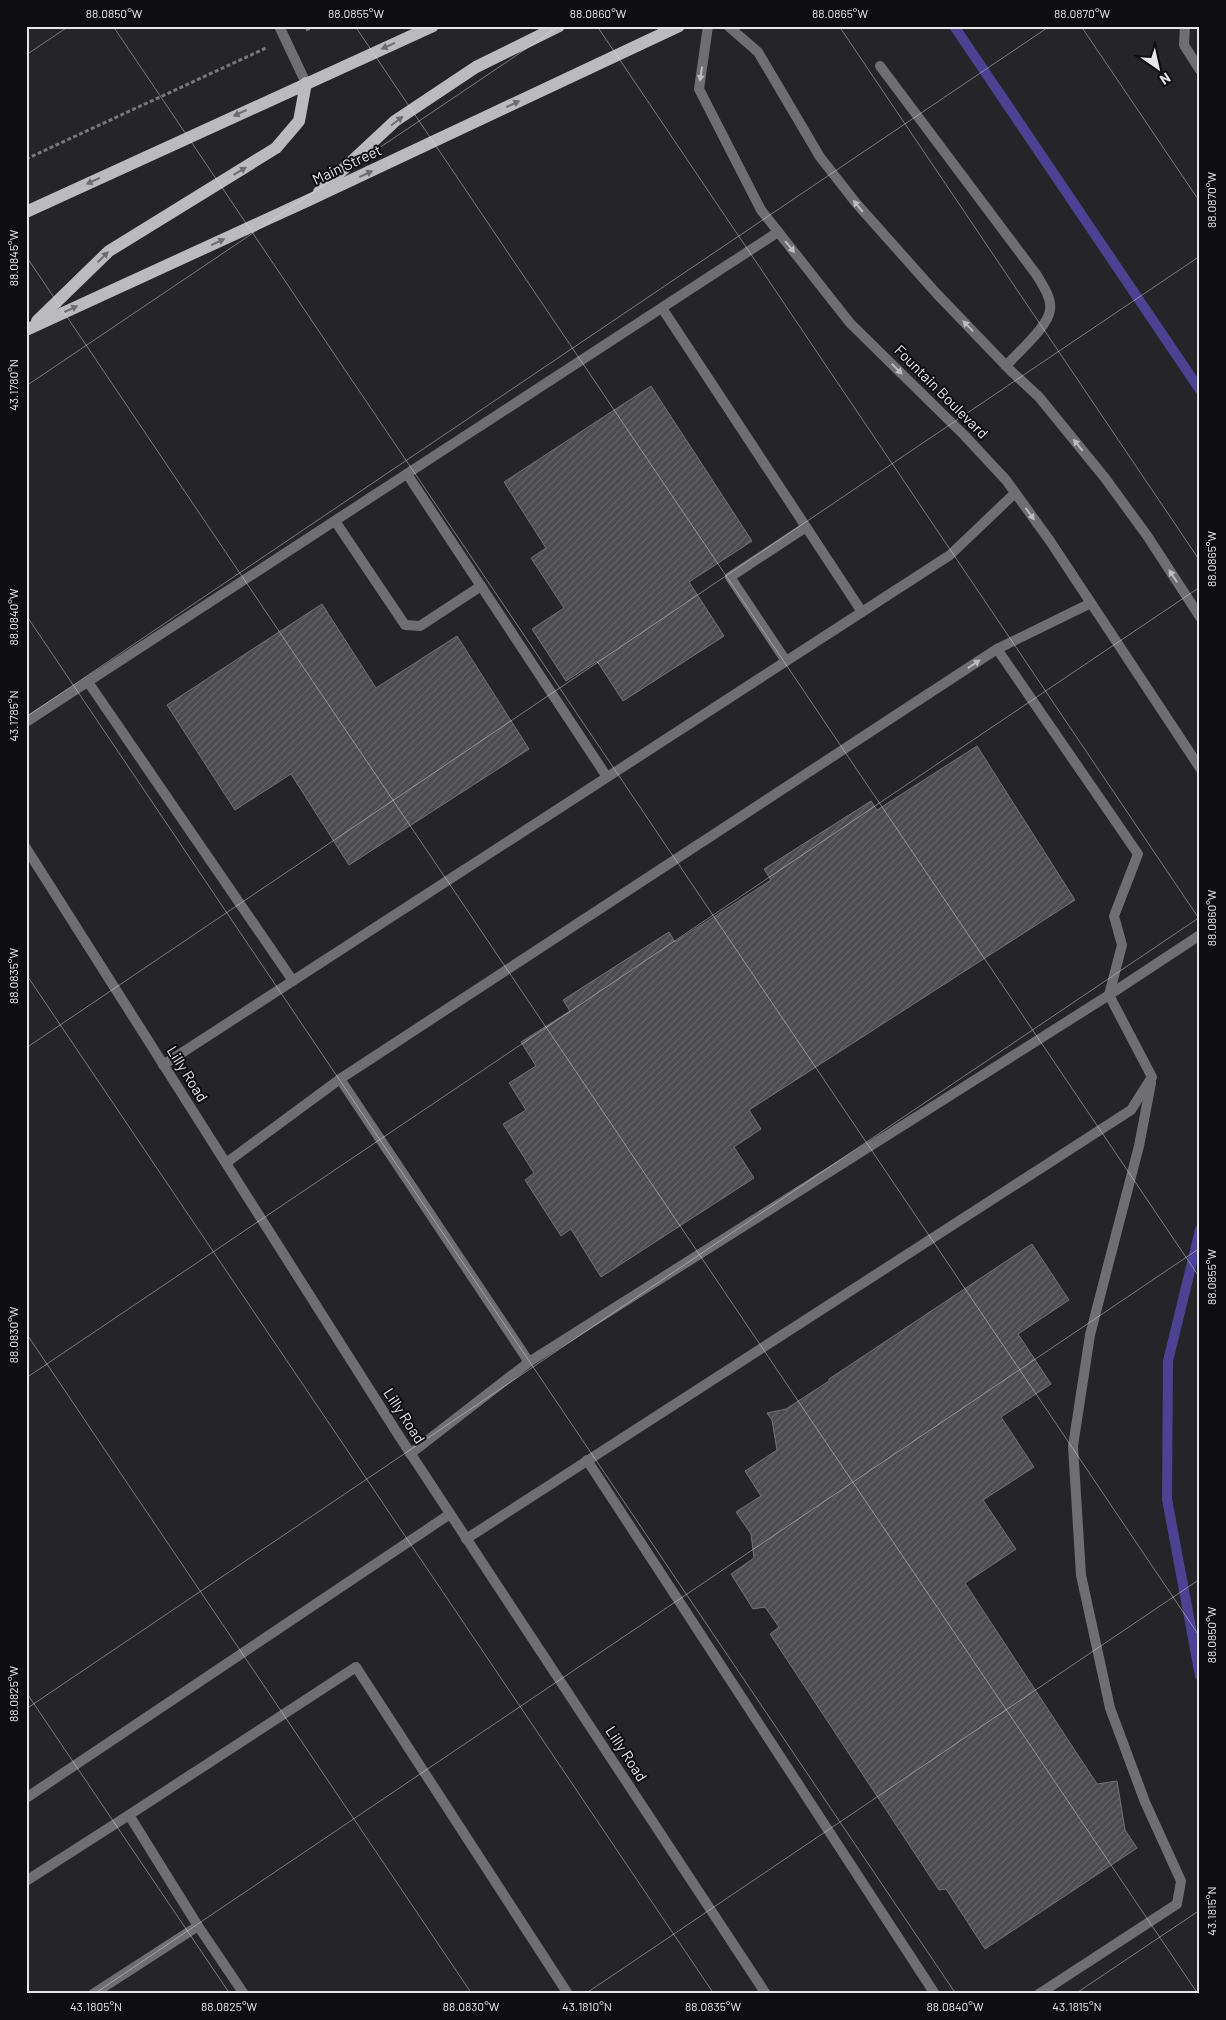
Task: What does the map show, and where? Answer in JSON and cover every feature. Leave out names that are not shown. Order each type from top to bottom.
[{"type":"main road","points":[[26,212],[433,26]]},
{"type":"main road","points":[[309,200],[395,121],[476,67],[559,26]]},
{"type":"main road","name":"Main Street","points":[[28,329],[309,200],[679,26]]},
{"type":"main road","points":[[28,329],[109,251],[276,148],[298,121],[306,83]]},
{"type":"street","points":[[279,26],[306,83]]},
{"type":"street","name":"Fountain Boulevard","points":[[708,26],[699,89],[760,210],[850,323],[964,435],[1006,480],[1091,603],[1200,768]]},
{"type":"street","points":[[728,26],[758,52],[820,157],[856,203],[937,294],[1038,397],[1105,478],[1148,537],[1200,617]]},
{"type":"street","points":[[1185,26],[1184,45],[1200,70]]},
{"type":"street","points":[[880,66],[1036,274],[1047,292],[1050,310],[1042,326],[1006,366]]},
{"type":"street","points":[[26,722],[778,232]]},
{"type":"street","points":[[662,308],[862,612]]},
{"type":"street","points":[[408,474],[607,777]]},
{"type":"street","points":[[164,1065],[950,555],[1015,493]]},
{"type":"street","points":[[335,521],[405,625],[420,626],[481,586]]},
{"type":"street","points":[[786,662],[730,577],[806,527]]},
{"type":"street","points":[[226,1164],[340,1079],[997,649],[1091,603]]},
{"type":"street","points":[[997,649],[1138,854],[1114,916],[1122,945],[1109,995],[1152,1077],[1139,1146],[1090,1334],[1073,1446],[1080,1575],[1110,1708],[1145,1802],[1181,1881],[1177,1904],[1039,1994]]},
{"type":"street","points":[[88,682],[293,981]]},
{"type":"street","name":"Lilly Road","points":[[26,848],[410,1454],[766,1994]]},
{"type":"street","points":[[410,1454],[529,1362],[1200,936]]},
{"type":"street","points":[[466,1539],[1131,1110],[1152,1077]]},
{"type":"street","points":[[340,1079],[529,1362]]},
{"type":"street","points":[[587,1460],[935,1994]]},
{"type":"street","points":[[26,1798],[450,1514]]},
{"type":"street","points":[[26,1881],[356,1667],[568,1994]]},
{"type":"street","points":[[129,1815],[198,1926],[244,1994]]},
{"type":"street","points":[[93,1994],[198,1926]]},
{"type":"path","points":[[26,159],[314,26]]},
{"type":"building","points":[[651,386],[752,541],[689,582],[724,636],[623,701],[597,661],[566,681],[532,629],[564,608],[531,558],[546,548],[504,482]]},
{"type":"building","points":[[322,604],[376,688],[457,636],[529,749],[349,865],[291,774],[235,810],[167,705]]},
{"type":"building","points":[[977,746],[1075,900],[749,1110],[761,1129],[734,1147],[754,1178],[601,1277],[571,1229],[561,1236],[525,1180],[534,1173],[503,1124],[526,1110],[509,1083],[536,1066],[521,1042],[570,1011],[563,1000],[669,932],[675,942],[771,880],[764,869],[871,801],[877,810]]},
{"type":"building","points":[[1032,1244],[1069,1300],[1018,1334],[1051,1384],[1001,1417],[1034,1467],[983,1500],[1016,1549],[965,1583],[1097,1784],[1117,1781],[1125,1830],[1137,1848],[985,1949],[946,1889],[939,1890],[770,1634],[779,1627],[765,1607],[753,1609],[731,1574],[754,1558],[751,1534],[736,1512],[761,1496],[745,1471],[777,1450],[772,1420],[767,1413],[786,1409]]},
{"type":"waterway","points":[[954,26],[1200,390]]},
{"type":"waterway","points":[[1200,1230],[1168,1361],[1167,1499],[1200,1676]]}]
